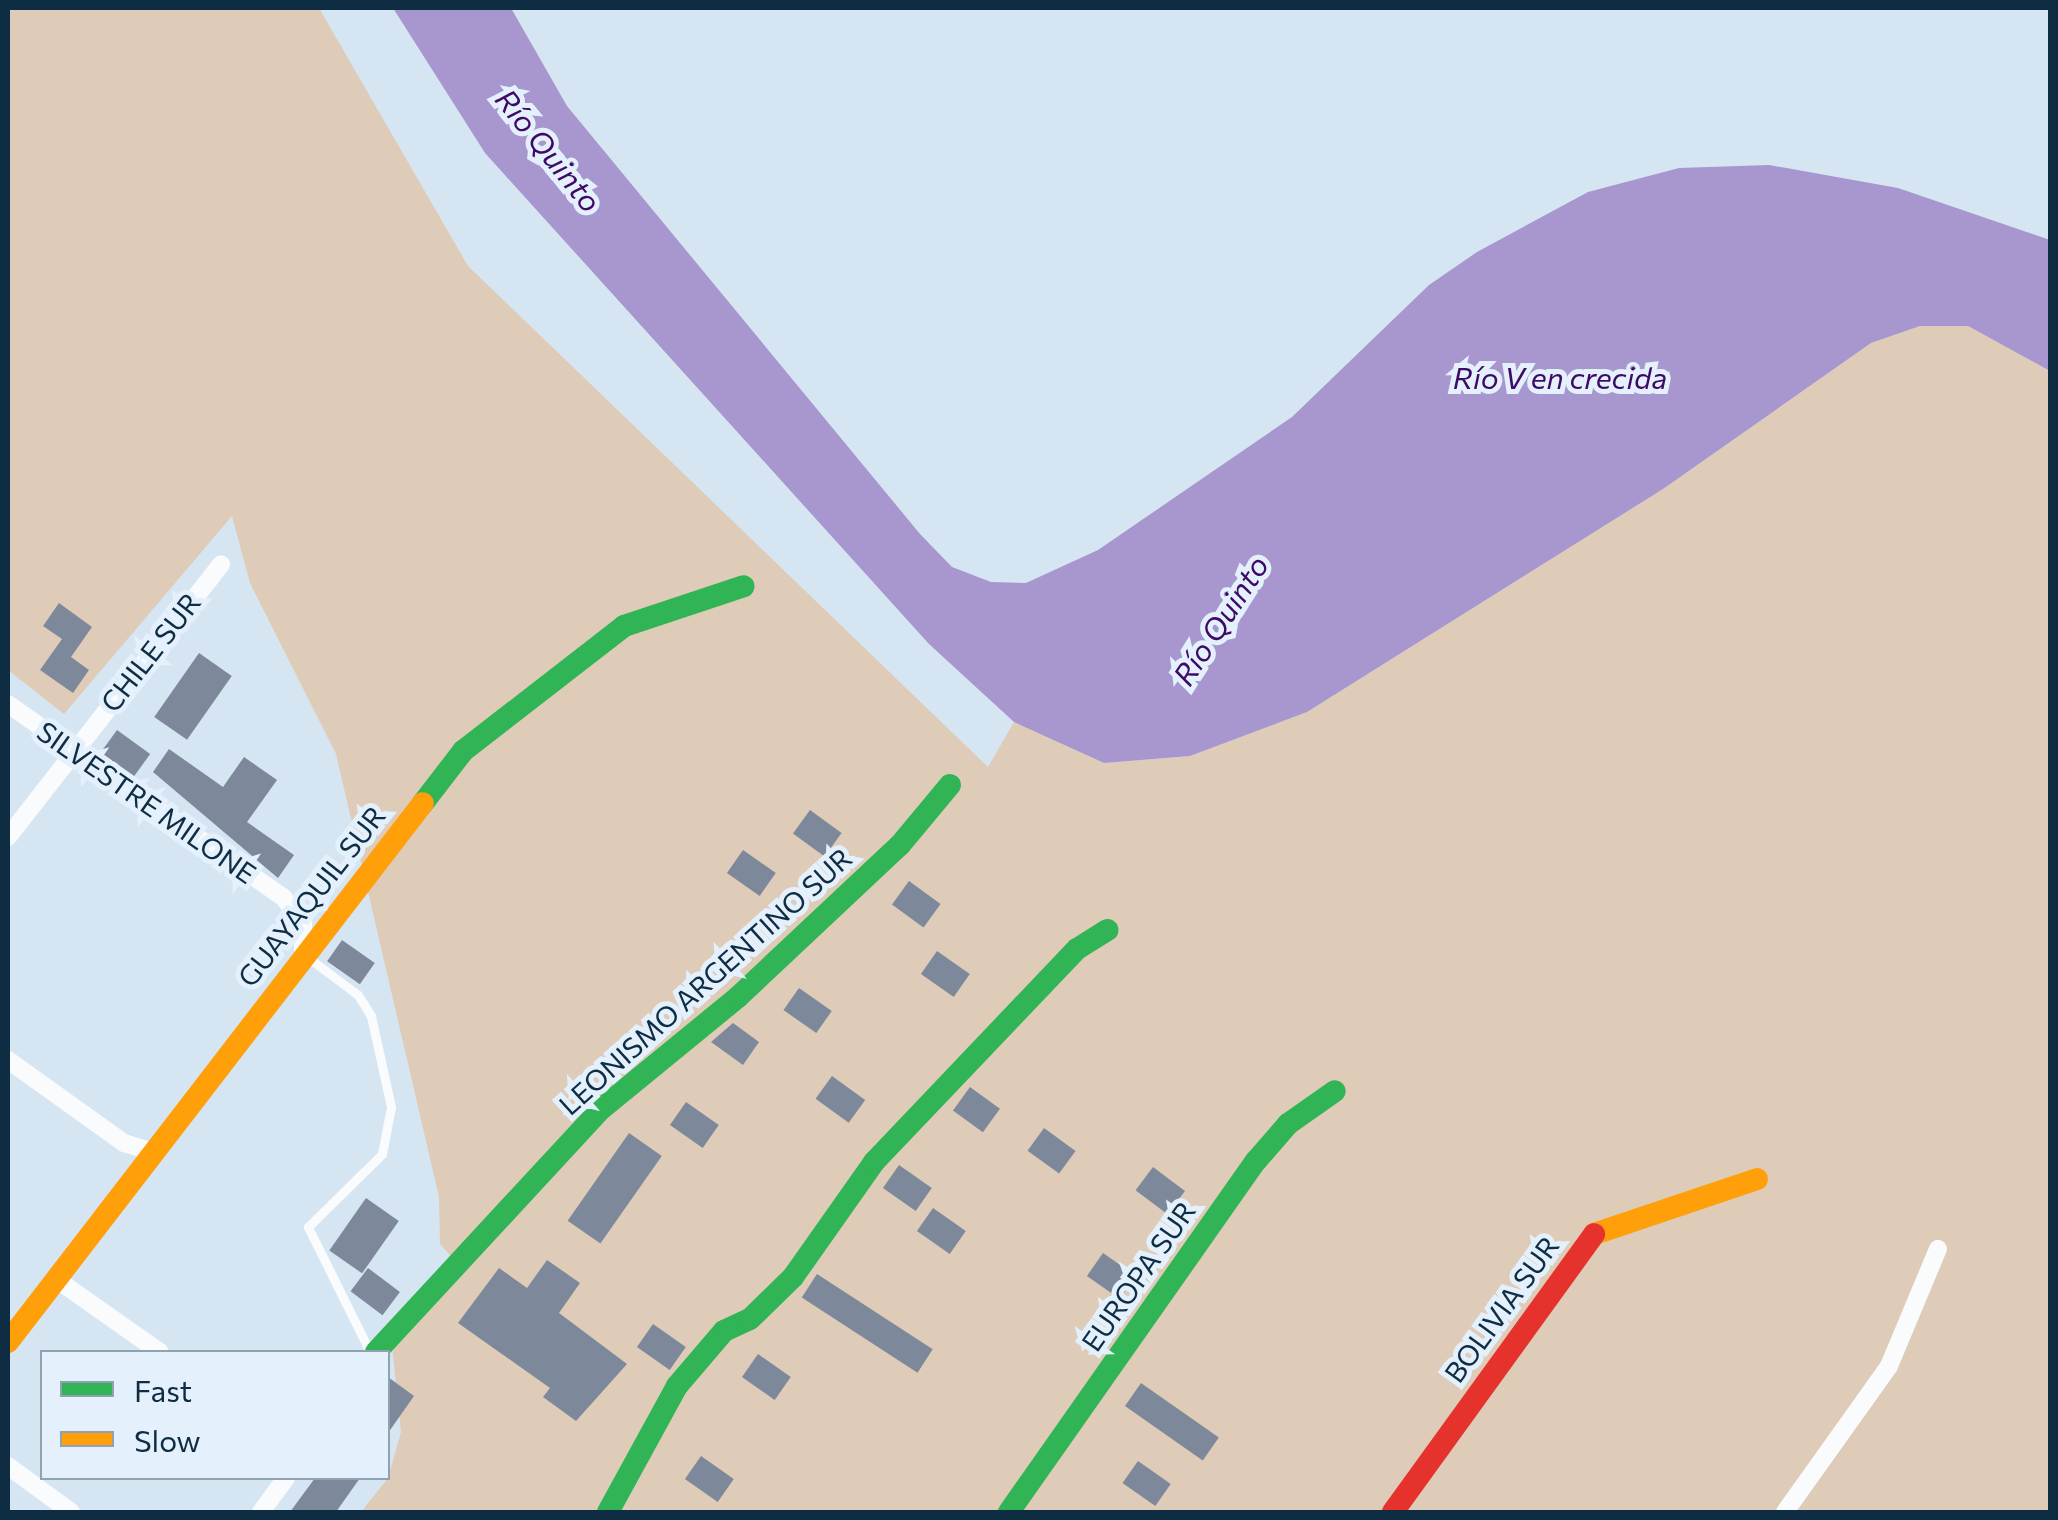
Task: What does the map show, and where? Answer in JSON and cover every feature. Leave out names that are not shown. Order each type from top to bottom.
[{"type":"street","name":"CHILE SUR","points":[[8,836],[220,564]]},
{"type":"street","name":"GUAYAQUIL SUR","points":[[8,1342],[151,1151],[463,751],[556,686],[624,626],[744,586]]},
{"type":"street","name":"SILVESTRE MILONE","points":[[8,704],[70,752],[283,897],[302,922],[303,954]]},
{"type":"street","name":"LEONISMO ARGENTINO SUR","points":[[375,1350],[600,1110],[738,998],[900,844],[950,785]]},
{"type":"street","points":[[608,1512],[677,1386],[724,1330],[750,1319],[793,1278],[874,1162],[1076,949],[1107,930]]},
{"type":"street","points":[[8,1060],[124,1144],[151,1151]]},
{"type":"street","name":"EUROPA SUR","points":[[1009,1512],[1256,1161],[1288,1124],[1336,1091]]},
{"type":"street","name":"BOLIVIA SUR","points":[[1393,1512],[1590,1236],[1757,1179]]},
{"type":"street","points":[[1785,1512],[1889,1366],[1938,1248]]},
{"type":"street","points":[[56,1279],[157,1350]]},
{"type":"street","points":[[8,1466],[71,1512]]},
{"type":"street","points":[[262,1512],[285,1480]]},
{"type":"lane","points":[[303,954],[358,995],[372,1016],[391,1106],[382,1154],[308,1227],[372,1350]]},
{"type":"shaded area","points":[[8,8],[319,8],[468,266],[988,767],[1014,722],[1104,763],[1190,756],[1307,712],[1663,489],[1871,343],[1920,326],[1968,326],[2050,371],[2050,1512],[361,1512],[390,1480],[401,1432],[391,1336],[465,1272],[440,1244],[439,1197],[336,754],[250,583],[232,516],[64,714],[8,670]]},
{"type":"water","name":"Río V en crecida","points":[[393,8],[511,8],[567,106],[920,534],[952,567],[991,582],[1026,583],[1098,550],[1292,417],[1429,285],[1477,252],[1588,192],[1679,168],[1769,165],[1898,188],[2050,240],[2050,371],[1968,326],[1920,326],[1871,343],[1663,489],[1307,712],[1190,756],[1104,763],[1014,722],[929,644],[485,153]]},
{"type":"building","points":[[59,603],[92,627],[71,657],[89,670],[73,693],[40,670],[62,639],[43,626]]},
{"type":"building","points":[[199,653],[232,676],[187,740],[154,717]]},
{"type":"building","points":[[117,730],[150,754],[133,778],[100,753]]},
{"type":"building","points":[[169,749],[223,787],[244,757],[277,780],[247,822],[294,855],[278,878],[153,772]]},
{"type":"building","points":[[810,810],[842,833],[825,856],[793,833]]},
{"type":"building","points":[[743,850],[776,873],[760,896],[727,873]]},
{"type":"building","points":[[909,881],[941,904],[924,927],[892,904]]},
{"type":"building","points":[[342,940],[375,963],[360,984],[327,961]]},
{"type":"building","points":[[937,951],[970,974],[954,997],[921,974]]},
{"type":"building","points":[[799,988],[832,1011],[816,1033],[784,1010]]},
{"type":"building","points":[[733,1023],[759,1042],[743,1065],[711,1042]]},
{"type":"building","points":[[832,1076],[865,1100],[849,1123],[816,1099]]},
{"type":"building","points":[[970,1087],[1000,1109],[983,1132],[953,1110]]},
{"type":"building","points":[[686,1102],[719,1125],[703,1148],[670,1125]]},
{"type":"building","points":[[1044,1128],[1076,1151],[1059,1174],[1028,1151]]},
{"type":"building","points":[[629,1133],[662,1156],[600,1244],[568,1221]]},
{"type":"building","points":[[899,1165],[932,1188],[916,1211],[883,1188]]},
{"type":"building","points":[[1153,1167],[1185,1191],[1167,1214],[1136,1190]]},
{"type":"building","points":[[366,1198],[399,1221],[362,1273],[329,1250]]},
{"type":"building","points":[[933,1208],[966,1231],[950,1254],[917,1231]]},
{"type":"building","points":[[1103,1253],[1136,1276],[1120,1299],[1087,1276]]},
{"type":"building","points":[[547,1260],[580,1283],[559,1313],[627,1364],[576,1421],[543,1397],[550,1388],[458,1323],[499,1268],[527,1288]]},
{"type":"building","points":[[368,1268],[400,1292],[382,1315],[351,1291]]},
{"type":"building","points":[[817,1274],[933,1349],[917,1373],[802,1297]]},
{"type":"building","points":[[653,1324],[686,1347],[670,1370],[637,1347]]},
{"type":"building","points":[[758,1354],[791,1377],[775,1400],[742,1377]]},
{"type":"building","points":[[390,1378],[414,1396],[390,1430]]},
{"type":"building","points":[[1141,1383],[1219,1437],[1203,1460],[1125,1406]]},
{"type":"building","points":[[701,1456],[734,1479],[718,1502],[685,1479]]},
{"type":"building","points":[[1138,1461],[1171,1484],[1155,1506],[1123,1483]]},
{"type":"building","points":[[314,1480],[359,1480],[336,1512],[290,1512]]},
{"type":"traffic: fast","points":[[423,803],[463,751],[624,626],[744,586]]},
{"type":"traffic: fast","points":[[378,1350],[600,1110],[738,997],[900,845],[950,785]]},
{"type":"traffic: fast","points":[[608,1512],[677,1386],[724,1331],[750,1319],[793,1277],[874,1162],[1077,949],[1107,930]]},
{"type":"traffic: fast","points":[[1009,1512],[1256,1161],[1288,1124],[1335,1091]]},
{"type":"traffic: slow","points":[[8,1342],[423,803]]},
{"type":"traffic: slow","points":[[1594,1234],[1757,1179]]},
{"type":"traffic: jam","points":[[1393,1512],[1594,1234]]},
{"type":"water label","name":"Río Quinto","points":[[549,150]]},
{"type":"water label","name":"Río Quinto","points":[[1220,620]]}]
